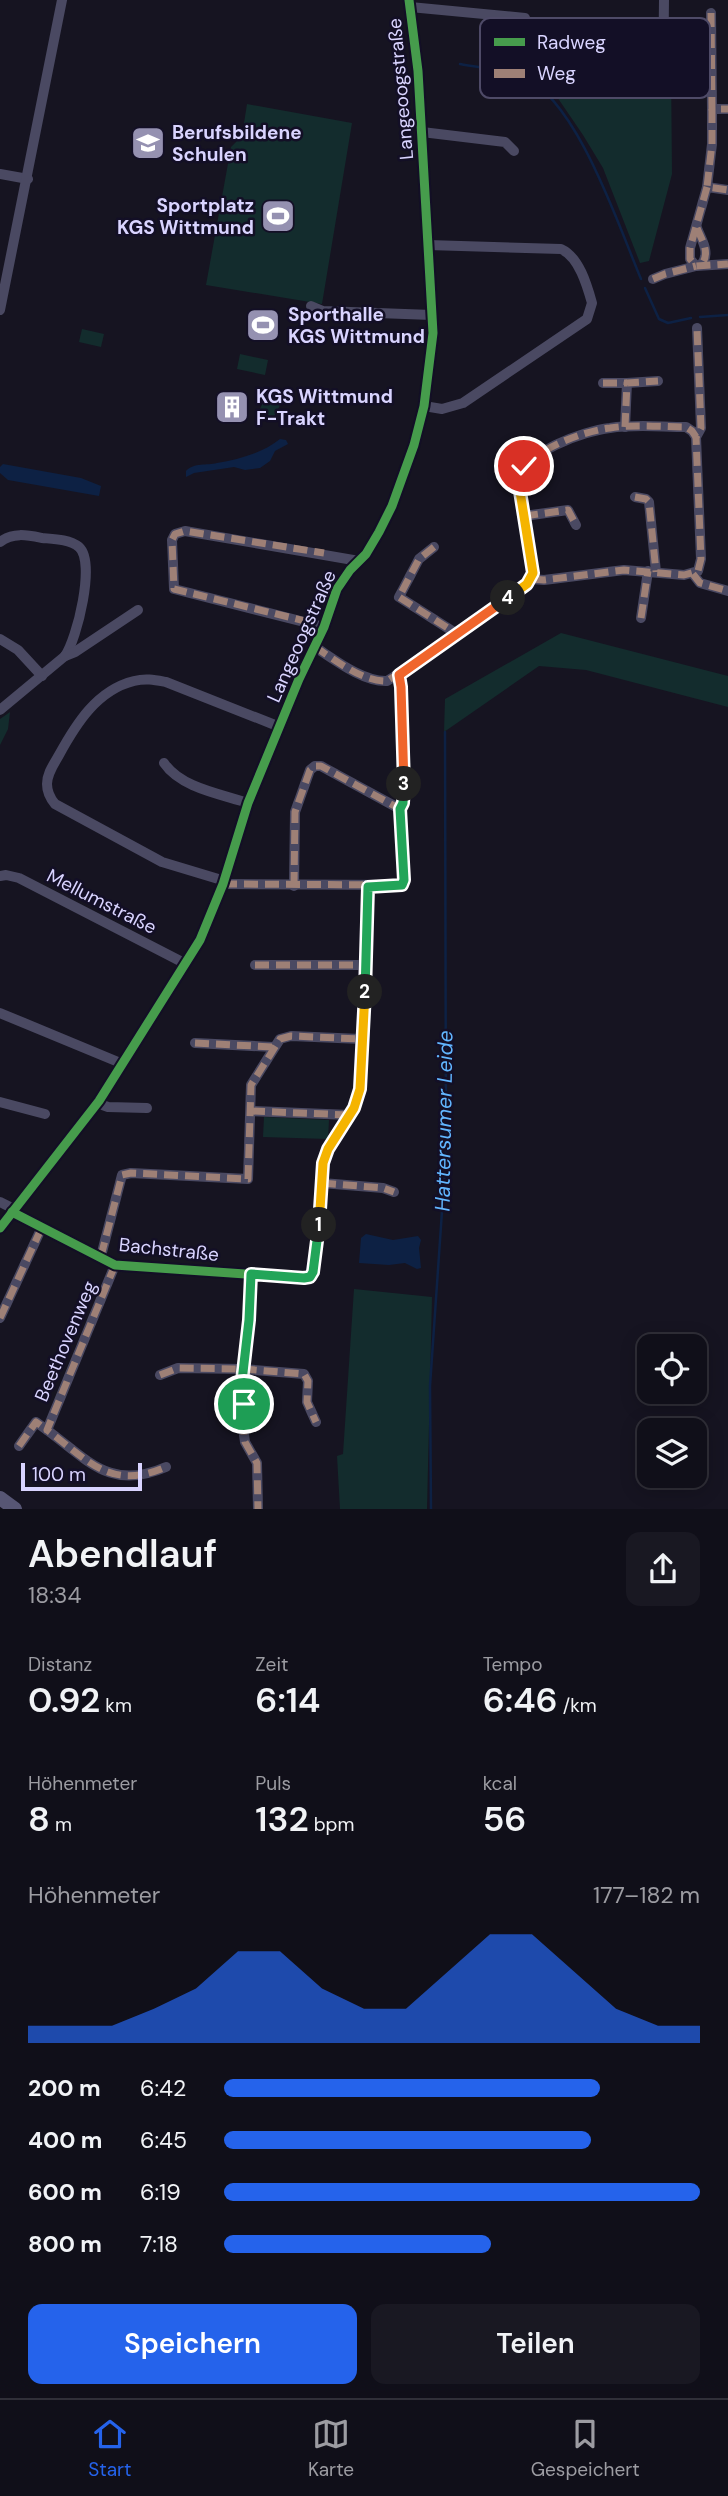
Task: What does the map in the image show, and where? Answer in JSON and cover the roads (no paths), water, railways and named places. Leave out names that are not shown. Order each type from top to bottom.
[{"type":"main road","points":[[0,1498],[15,1509]]},
{"type":"street","points":[[0,310],[5,259],[27,179],[62,0]]},
{"type":"street","points":[[664,0],[664,18]]},
{"type":"street","points":[[410,4],[525,18]]},
{"type":"street","name":"Langeoogstraße","points":[[0,1228],[97,1103],[209,924],[248,803],[324,627],[337,589],[371,546],[392,506],[414,445],[424,406],[433,333],[422,132],[410,4]]},
{"type":"street","points":[[699,265],[691,262],[689,254],[707,187],[712,144],[711,13]]},
{"type":"street","points":[[712,109],[728,109]]},
{"type":"street","points":[[422,132],[505,142],[514,151]]},
{"type":"street","points":[[0,174],[27,179]]},
{"type":"street","points":[[707,187],[728,190]]},
{"type":"street","points":[[697,229],[705,249],[705,261],[699,265]]},
{"type":"street","points":[[424,406],[442,409],[463,403],[587,319],[592,303],[573,258],[561,249],[428,245]]},
{"type":"street","points":[[653,279],[699,265],[728,264]]},
{"type":"street","points":[[312,306],[323,311],[432,314]]},
{"type":"street","points":[[696,437],[701,428],[697,328]]},
{"type":"street","points":[[603,383],[658,382]]},
{"type":"street","points":[[625,427],[627,383]]},
{"type":"street","points":[[315,647],[373,679],[387,681],[532,579],[544,580],[624,570],[693,574],[698,571],[701,559],[696,437],[692,431],[686,428],[625,427],[601,430],[562,443],[530,460],[520,474],[519,485],[532,579]]},
{"type":"street","points":[[635,497],[649,502],[652,571],[641,618]]},
{"type":"street","points":[[524,516],[568,510],[576,525]]},
{"type":"street","points":[[324,627],[174,589],[172,540],[175,534],[185,531],[359,561]]},
{"type":"street","points":[[0,542],[14,535],[25,535],[70,542],[83,552],[86,576],[73,645],[65,656]]},
{"type":"street","points":[[433,547],[419,559],[399,597],[457,634]]},
{"type":"street","points":[[693,574],[700,583],[728,591]]},
{"type":"street","points":[[0,710],[65,656],[138,610]]},
{"type":"street","points":[[0,639],[18,650],[42,676]]},
{"type":"street","points":[[280,727],[166,682],[149,678],[131,681],[110,692],[82,715],[48,774],[47,788],[55,804],[162,862],[224,882],[294,886],[402,885],[404,880],[400,809],[403,803],[404,779],[399,675]]},
{"type":"street","points":[[164,763],[172,774],[191,784],[248,803]]},
{"type":"street","points":[[294,886],[295,812],[310,770],[315,766],[321,766],[400,809]]},
{"type":"street","name":"Mellumstraße","points":[[0,876],[19,878],[186,964]]},
{"type":"street","name":"Bachstraße","points":[[0,1202],[115,1265],[310,1277],[318,1239],[323,1163],[328,1149],[350,1115],[360,1089],[368,887]]},
{"type":"street","points":[[255,964],[366,965]]},
{"type":"street","points":[[0,1013],[123,1064]]},
{"type":"street","points":[[101,1256],[122,1175],[131,1172],[248,1179],[251,1085],[273,1047],[284,1037],[362,1039]]},
{"type":"street","points":[[195,1043],[273,1047]]},
{"type":"street","points":[[0,1102],[45,1114]]},
{"type":"street","points":[[97,1103],[108,1107],[148,1108]]},
{"type":"street","points":[[251,1111],[350,1115]]},
{"type":"street","points":[[321,1183],[383,1188],[394,1192]]},
{"type":"street","points":[[0,1318],[43,1227]]},
{"type":"street","name":"Beethovenweg","points":[[47,1430],[115,1265]]},
{"type":"street","points":[[251,1274],[243,1369],[244,1435],[245,1443],[257,1463],[258,1509]]},
{"type":"street","points":[[160,1375],[178,1368],[304,1374],[309,1381],[307,1402],[316,1422]]},
{"type":"street","name":"Beethovenweg","points":[[19,1446],[36,1422],[107,1473],[147,1475],[166,1467]]},
{"type":"water","points":[[280,439],[286,440],[288,444],[275,451],[270,461],[260,468],[245,470],[234,467],[194,473],[186,477],[186,471],[193,466],[250,455]]},
{"type":"water","points":[[3,464],[81,478],[101,486],[99,496],[8,480],[0,473]]},
{"type":"water","points":[[366,1234],[393,1240],[418,1236],[421,1240],[421,1268],[417,1269],[405,1263],[359,1263],[361,1238]]},
{"type":"waterway","points":[[460,64],[480,67]]},
{"type":"waterway","points":[[550,98],[578,137],[594,167],[641,279]]},
{"type":"waterway","points":[[645,288],[659,319],[668,323],[691,318]]},
{"type":"waterway","points":[[700,317],[728,315]]},
{"type":"waterway","name":"Hattersumer Leide","points":[[431,1509],[430,1386],[446,1153],[445,732]]},
{"type":"place","name":"Berufsbildene Schulen","points":[[148,143]]},
{"type":"place","name":"Sportplatz KGS Wittmund","points":[[278,216]]},
{"type":"place","name":"Sporthalle KGS Wittmund","points":[[263,325]]},
{"type":"place","name":"KGS Wittmund F-Trakt","points":[[232,407]]}]
